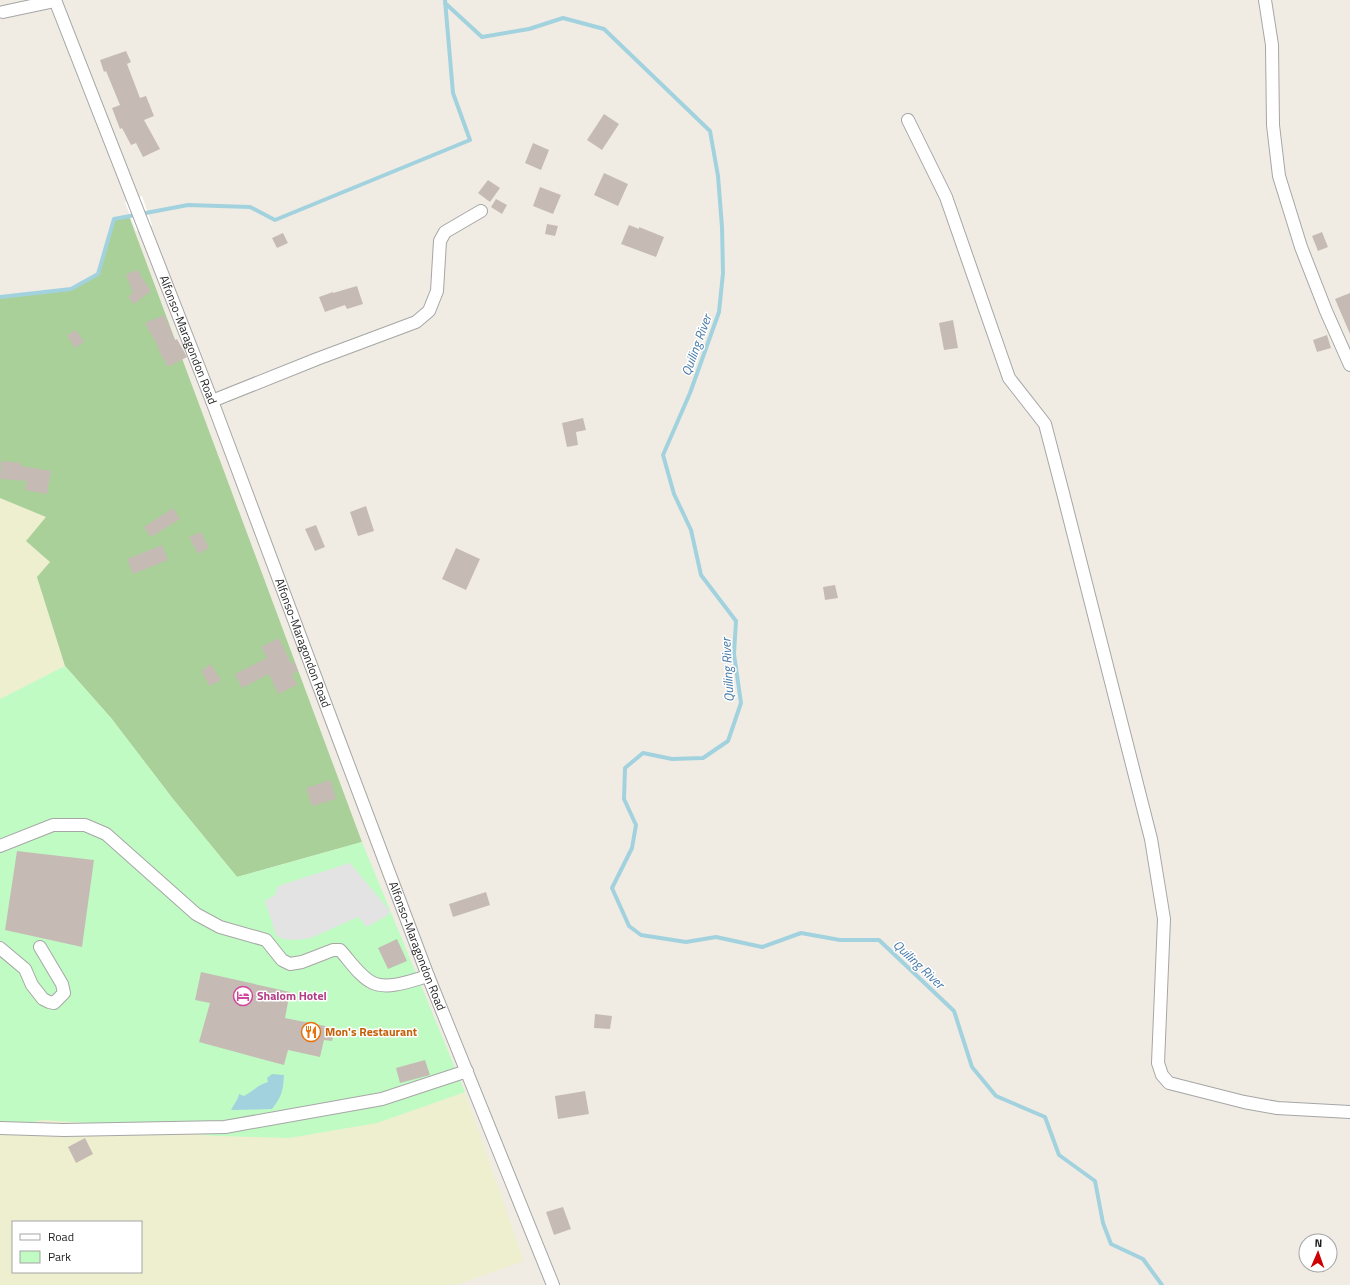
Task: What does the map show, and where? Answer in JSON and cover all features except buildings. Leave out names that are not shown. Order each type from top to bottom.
[{"type":"street","points":[[3,12],[55,0]]},
{"type":"street","name":"Alfonso-Maragondon Road","points":[[55,0],[212,401],[428,976],[553,1285]]},
{"type":"street","points":[[1265,0],[1272,46],[1273,125],[1279,176],[1301,247],[1326,311],[1350,365]]},
{"type":"street","points":[[908,120],[946,197],[1008,378],[1045,424],[1151,839],[1164,919],[1158,1063],[1162,1075],[1169,1083],[1244,1102],[1277,1108],[1350,1112]]},
{"type":"street","points":[[212,401],[317,358],[416,322],[429,312],[437,291],[440,241],[445,232],[481,211]]},
{"type":"street","points":[[1,847],[53,825],[85,825],[106,834],[196,914],[220,927],[266,940],[282,960],[290,964],[302,962],[333,950],[340,950],[362,974],[374,983],[387,986],[428,976]]},
{"type":"street","points":[[0,948],[25,969],[32,985],[43,999],[54,1003],[64,993],[63,988],[40,947]]},
{"type":"street","points":[[0,1128],[64,1130],[225,1127],[382,1099],[467,1071]]},
{"type":"green space","points":[[129,216],[362,842],[237,877],[173,799],[111,718],[65,666],[37,577],[50,562],[26,541],[46,517],[0,498],[0,297],[71,289],[98,274],[114,219]]},
{"type":"green space","points":[[0,498],[46,517],[50,562],[37,577],[65,666],[0,699]]},
{"type":"green space","points":[[65,666],[111,718],[173,799],[237,877],[362,842],[465,1092],[377,1123],[289,1138],[217,1136],[103,1124],[43,1120],[0,1128],[0,699]]},
{"type":"green space","points":[[465,1092],[524,1261],[456,1285],[0,1285],[0,1128],[43,1120],[103,1124],[377,1123]]},
{"type":"shaded area","points":[[350,863],[390,911],[388,915],[367,927],[358,917],[311,938],[296,940],[282,939],[276,935],[265,901],[275,895],[278,886]]},
{"type":"water","points":[[272,1074],[284,1075],[281,1093],[272,1109],[231,1110],[239,1094],[244,1096],[262,1084],[268,1082],[267,1078]]},
{"type":"pier","points":[[142,196],[152,225],[136,231],[125,202]]},
{"type":"waterway","points":[[0,297],[71,289],[98,274],[114,219],[188,205],[250,207],[275,220],[470,140],[453,93],[445,0]]},
{"type":"waterway","name":"Quiling River","points":[[445,3],[482,37],[529,29],[563,18],[604,29],[710,131],[718,176],[722,227],[723,273],[719,312],[690,393],[663,455],[674,494],[691,530],[701,575],[736,621],[734,654],[741,703],[728,741],[703,758],[672,759],[643,753],[625,768],[624,799],[636,825],[632,848],[612,888],[629,926],[641,935],[686,942],[716,937],[762,947],[801,933],[840,940],[879,940],[954,1011],[972,1067],[996,1096],[1045,1117],[1059,1155],[1095,1181],[1103,1223],[1111,1244],[1143,1259],[1162,1285]]},
{"type":"place","name":"Shalom Hotel","points":[[243,996]]},
{"type":"place","name":"Mon's Restaurant","points":[[311,1032]]}]
